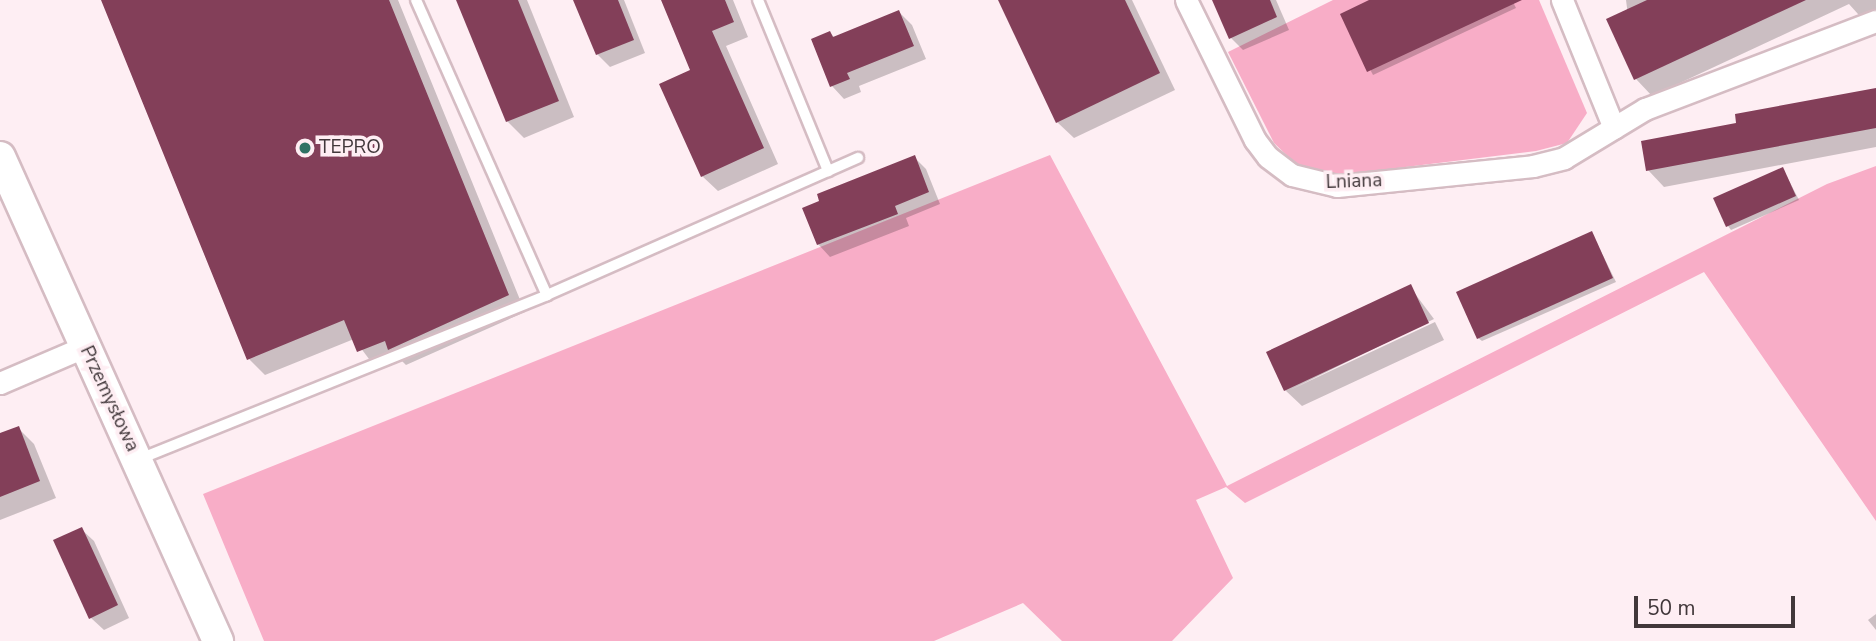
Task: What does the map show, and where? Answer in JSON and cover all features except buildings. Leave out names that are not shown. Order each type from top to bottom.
[{"type":"street","name":"Lniana","points":[[1186,0],[1255,140],[1284,169],[1312,183],[1337,186],[1533,166],[1564,158],[1645,109],[1876,21]]},
{"type":"street","points":[[1562,0],[1614,128]]},
{"type":"street","name":"Przemysłowa","points":[[0,158],[218,641]]},
{"type":"street","points":[[0,383],[84,347]]},
{"type":"lane","points":[[416,0],[547,295]]},
{"type":"lane","points":[[758,0],[828,171]]},
{"type":"lane","points":[[138,460],[547,295],[859,158]]},
{"type":"shaded area","points":[[1333,0],[1539,0],[1587,113],[1567,143],[1536,151],[1332,176],[1302,170],[1274,143],[1228,52]]},
{"type":"shaded area","points":[[1050,155],[1227,486],[1827,184],[1876,166],[1876,521],[1704,272],[1245,503],[1226,487],[1196,500],[1233,578],[1172,641],[1062,641],[1023,603],[934,641],[264,641],[203,494]]},
{"type":"place","name":"TEPRO","points":[[305,148]]}]
